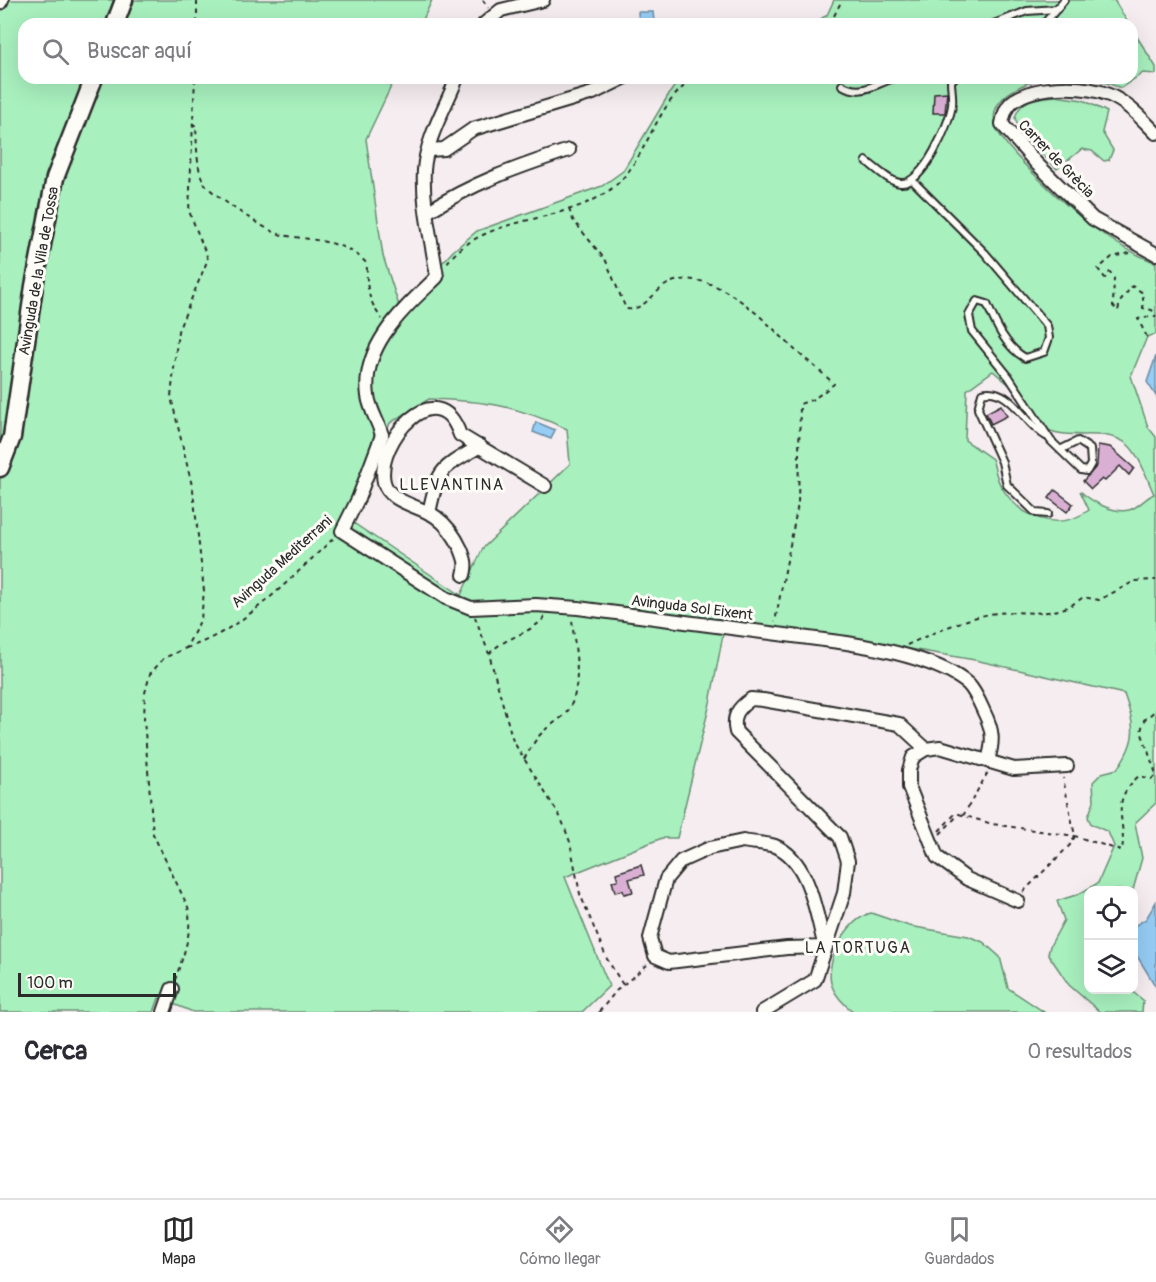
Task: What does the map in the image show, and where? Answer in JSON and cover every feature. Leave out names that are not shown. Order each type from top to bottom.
[{"type":"main road","points":[[117,18],[124,0]]},
{"type":"main road","name":"Avinguda de la Vila de Tossa","points":[[0,468],[12,437],[34,286],[55,178],[92,84]]},
{"type":"street","points":[[491,18],[501,10],[543,0]]},
{"type":"street","points":[[394,438],[382,435],[368,394],[369,367],[380,340],[401,312],[437,277],[427,212],[424,168],[455,84]]},
{"type":"street","points":[[429,150],[444,149],[473,129],[593,93],[612,84]]},
{"type":"street","name":"Carrer de Grècia","points":[[1156,133],[1120,101],[1106,94],[1083,89],[1041,91],[1018,97],[1004,114],[1002,124],[1008,133],[1093,219],[1156,254]]},
{"type":"street","points":[[427,212],[462,190],[496,174],[569,150]]},
{"type":"street","points":[[464,575],[467,565],[456,539],[447,527],[429,513],[396,498],[385,486],[383,473],[394,438],[407,421],[417,412],[430,408],[455,421],[460,435],[545,486]]},
{"type":"street","name":"Avinguda Mediterrani","points":[[342,531],[358,499],[382,435]]},
{"type":"street","points":[[429,513],[436,481],[443,468],[480,446]]},
{"type":"street","name":"Avinguda Sol Eixent","points":[[342,531],[446,598],[474,608],[548,605],[773,633],[891,652],[945,669],[970,686],[992,730],[993,745],[988,765]]},
{"type":"street","points":[[762,1012],[814,980],[844,893],[848,861],[840,837],[736,732],[735,716],[740,707],[750,699],[764,700],[899,724],[926,749]]},
{"type":"street","points":[[1018,901],[967,879],[937,857],[909,787],[909,770],[913,757],[926,749],[940,747],[988,765],[1014,770],[1064,766]]},
{"type":"street","points":[[743,841],[776,847],[795,861],[806,881],[825,947],[787,948],[669,962],[655,956],[650,938],[666,879],[681,861],[710,848],[743,841]]},
{"type":"street","points":[[164,1012],[172,988]]},
{"type":"lane","points":[[1049,18],[1064,0]]},
{"type":"lane","points":[[1009,18],[1027,11],[1057,9]]},
{"type":"lane","points":[[842,85],[853,92],[864,91],[881,84]]},
{"type":"lane","points":[[866,161],[892,180],[902,183],[912,180],[937,148],[952,104],[951,84]]},
{"type":"lane","points":[[912,180],[985,253],[1047,326],[1049,344],[1044,352],[1025,358],[1012,348],[999,331],[987,304],[977,301],[969,315],[972,331],[1009,377],[1050,438],[1060,450],[1081,470],[1087,471],[1091,464],[1090,449],[1078,441],[1060,450]]},
{"type":"lane","points":[[1048,513],[1036,513],[1007,484],[1002,462],[978,409],[982,393],[991,390],[1002,394],[1030,424],[1050,438]]},
{"type":"path","points":[[197,0],[197,18]]},
{"type":"path","points":[[833,18],[842,0]]},
{"type":"path","points":[[186,648],[201,619],[204,591],[193,490],[171,397],[178,331],[208,259],[189,211],[195,84]]},
{"type":"path","points":[[437,277],[451,258],[482,235],[569,209],[605,194],[625,175],[670,100],[686,84]]},
{"type":"path","points":[[192,123],[196,126],[202,180],[208,189],[243,215],[278,234],[328,241],[363,259],[367,264],[366,287],[373,307],[389,328]]},
{"type":"path","points":[[569,209],[573,220],[606,261],[626,309],[632,310],[672,282],[692,280],[711,286],[737,297],[762,316],[834,384],[814,399],[800,404],[798,504],[773,633]]},
{"type":"path","points":[[1138,244],[1130,253],[1112,257],[1098,268],[1105,278],[1110,272],[1114,278],[1113,306],[1117,311],[1120,302],[1132,286],[1143,293],[1143,308],[1152,310],[1156,316],[1138,319],[1147,337]]},
{"type":"path","name":"Avinguda Mediterrani","points":[[172,988],[186,948],[190,918],[188,907],[153,834],[144,719],[145,693],[155,665],[186,648],[206,642],[231,629],[342,531]]},
{"type":"path","points":[[891,652],[944,629],[990,614],[1056,612],[1071,607],[1083,597],[1099,600],[1135,581],[1156,580]]},
{"type":"path","points":[[489,654],[498,646],[533,628],[543,619],[548,605]]},
{"type":"path","points":[[474,608],[513,741],[561,818],[570,842],[580,894],[607,959],[623,985]]},
{"type":"path","points":[[524,759],[543,731],[559,721],[570,708],[573,700],[576,666],[572,608]]},
{"type":"path","points":[[936,837],[956,813],[992,824],[1075,836],[1122,851],[1124,830],[1118,808],[1121,800],[1139,776],[1152,779],[1156,774],[1141,731],[1144,720],[1156,710]]},
{"type":"path","points":[[963,816],[988,765]]},
{"type":"path","points":[[1026,889],[1070,845],[1075,836],[1064,766]]},
{"type":"path","points":[[599,1012],[623,985],[655,956]]},
{"type":"green space","points":[[0,0],[432,0],[424,18],[18,18],[18,84],[392,84],[366,139],[383,256],[400,309],[453,251],[477,231],[602,186],[623,171],[676,84],[1026,84],[1009,93],[996,108],[994,117],[1001,137],[1039,179],[1099,232],[1156,263],[1156,334],[1147,337],[1131,376],[1148,427],[1156,437],[1156,803],[1135,823],[1142,858],[1134,886],[1093,886],[1098,883],[1114,846],[1108,832],[1091,824],[1088,817],[1094,801],[1093,782],[1102,773],[1117,769],[1131,741],[1132,724],[1124,694],[975,660],[863,641],[725,624],[710,703],[677,838],[662,838],[565,877],[609,986],[582,1012],[193,1012],[159,998],[154,1012],[0,1012]],"holes":[[[993,371],[1026,399],[1027,416],[1039,426],[1052,432],[1105,436],[1117,438],[1127,444],[1139,461],[1154,494],[1135,507],[1123,511],[1103,506],[1080,491],[1089,510],[1077,517],[1052,521],[1029,514],[1018,506],[1001,486],[992,459],[965,440],[967,390]],[[429,399],[484,403],[531,414],[567,429],[570,464],[483,548],[461,595],[352,522],[390,423]]]},
{"type":"green space","points":[[834,0],[1114,0],[1125,18],[822,18],[827,15]]},
{"type":"green space","points":[[1138,38],[1156,67],[1156,74],[1143,73],[1138,76]]},
{"type":"green space","points":[[1110,84],[1127,84],[1121,88]]},
{"type":"green space","points":[[1055,96],[1083,100],[1107,112],[1102,132],[1113,150],[1109,160],[1104,161],[1092,151],[1082,149],[1057,169],[1020,132],[1015,118],[1021,106],[1030,100]]},
{"type":"green space","points":[[1084,891],[1084,994],[1135,994],[1143,1000],[1142,1012],[1100,1012],[1069,985],[1048,954],[1064,920],[1057,901]]},
{"type":"green space","points":[[871,913],[909,926],[968,936],[983,942],[1000,957],[1008,988],[1044,1012],[854,1012],[834,991],[830,973],[835,952],[846,932],[854,923]]},
{"type":"water","points":[[638,12],[653,12],[654,18],[639,18]]},
{"type":"water","points":[[1156,356],[1156,396],[1147,382]]},
{"type":"water","points":[[536,422],[555,430],[551,439],[533,432]]},
{"type":"water","points":[[1156,902],[1156,987],[1138,958],[1138,924],[1146,919]]},
{"type":"building","points":[[947,92],[945,113],[933,113],[934,93]]},
{"type":"building","points":[[1001,405],[1007,416],[991,424],[986,413]]},
{"type":"building","points":[[1098,445],[1110,447],[1134,468],[1129,475],[1120,466],[1105,481],[1102,479],[1091,489],[1083,481],[1097,466]]},
{"type":"building","points":[[1055,490],[1073,504],[1067,512],[1049,498]]},
{"type":"building","points":[[641,865],[644,875],[629,879],[633,892],[624,894],[623,890],[615,892],[612,881],[618,880],[616,873]]},
{"type":"district","name":"LLEVANTINA","points":[[452,485]]},
{"type":"district","name":"LA TORTUGA","points":[[858,948]]}]
